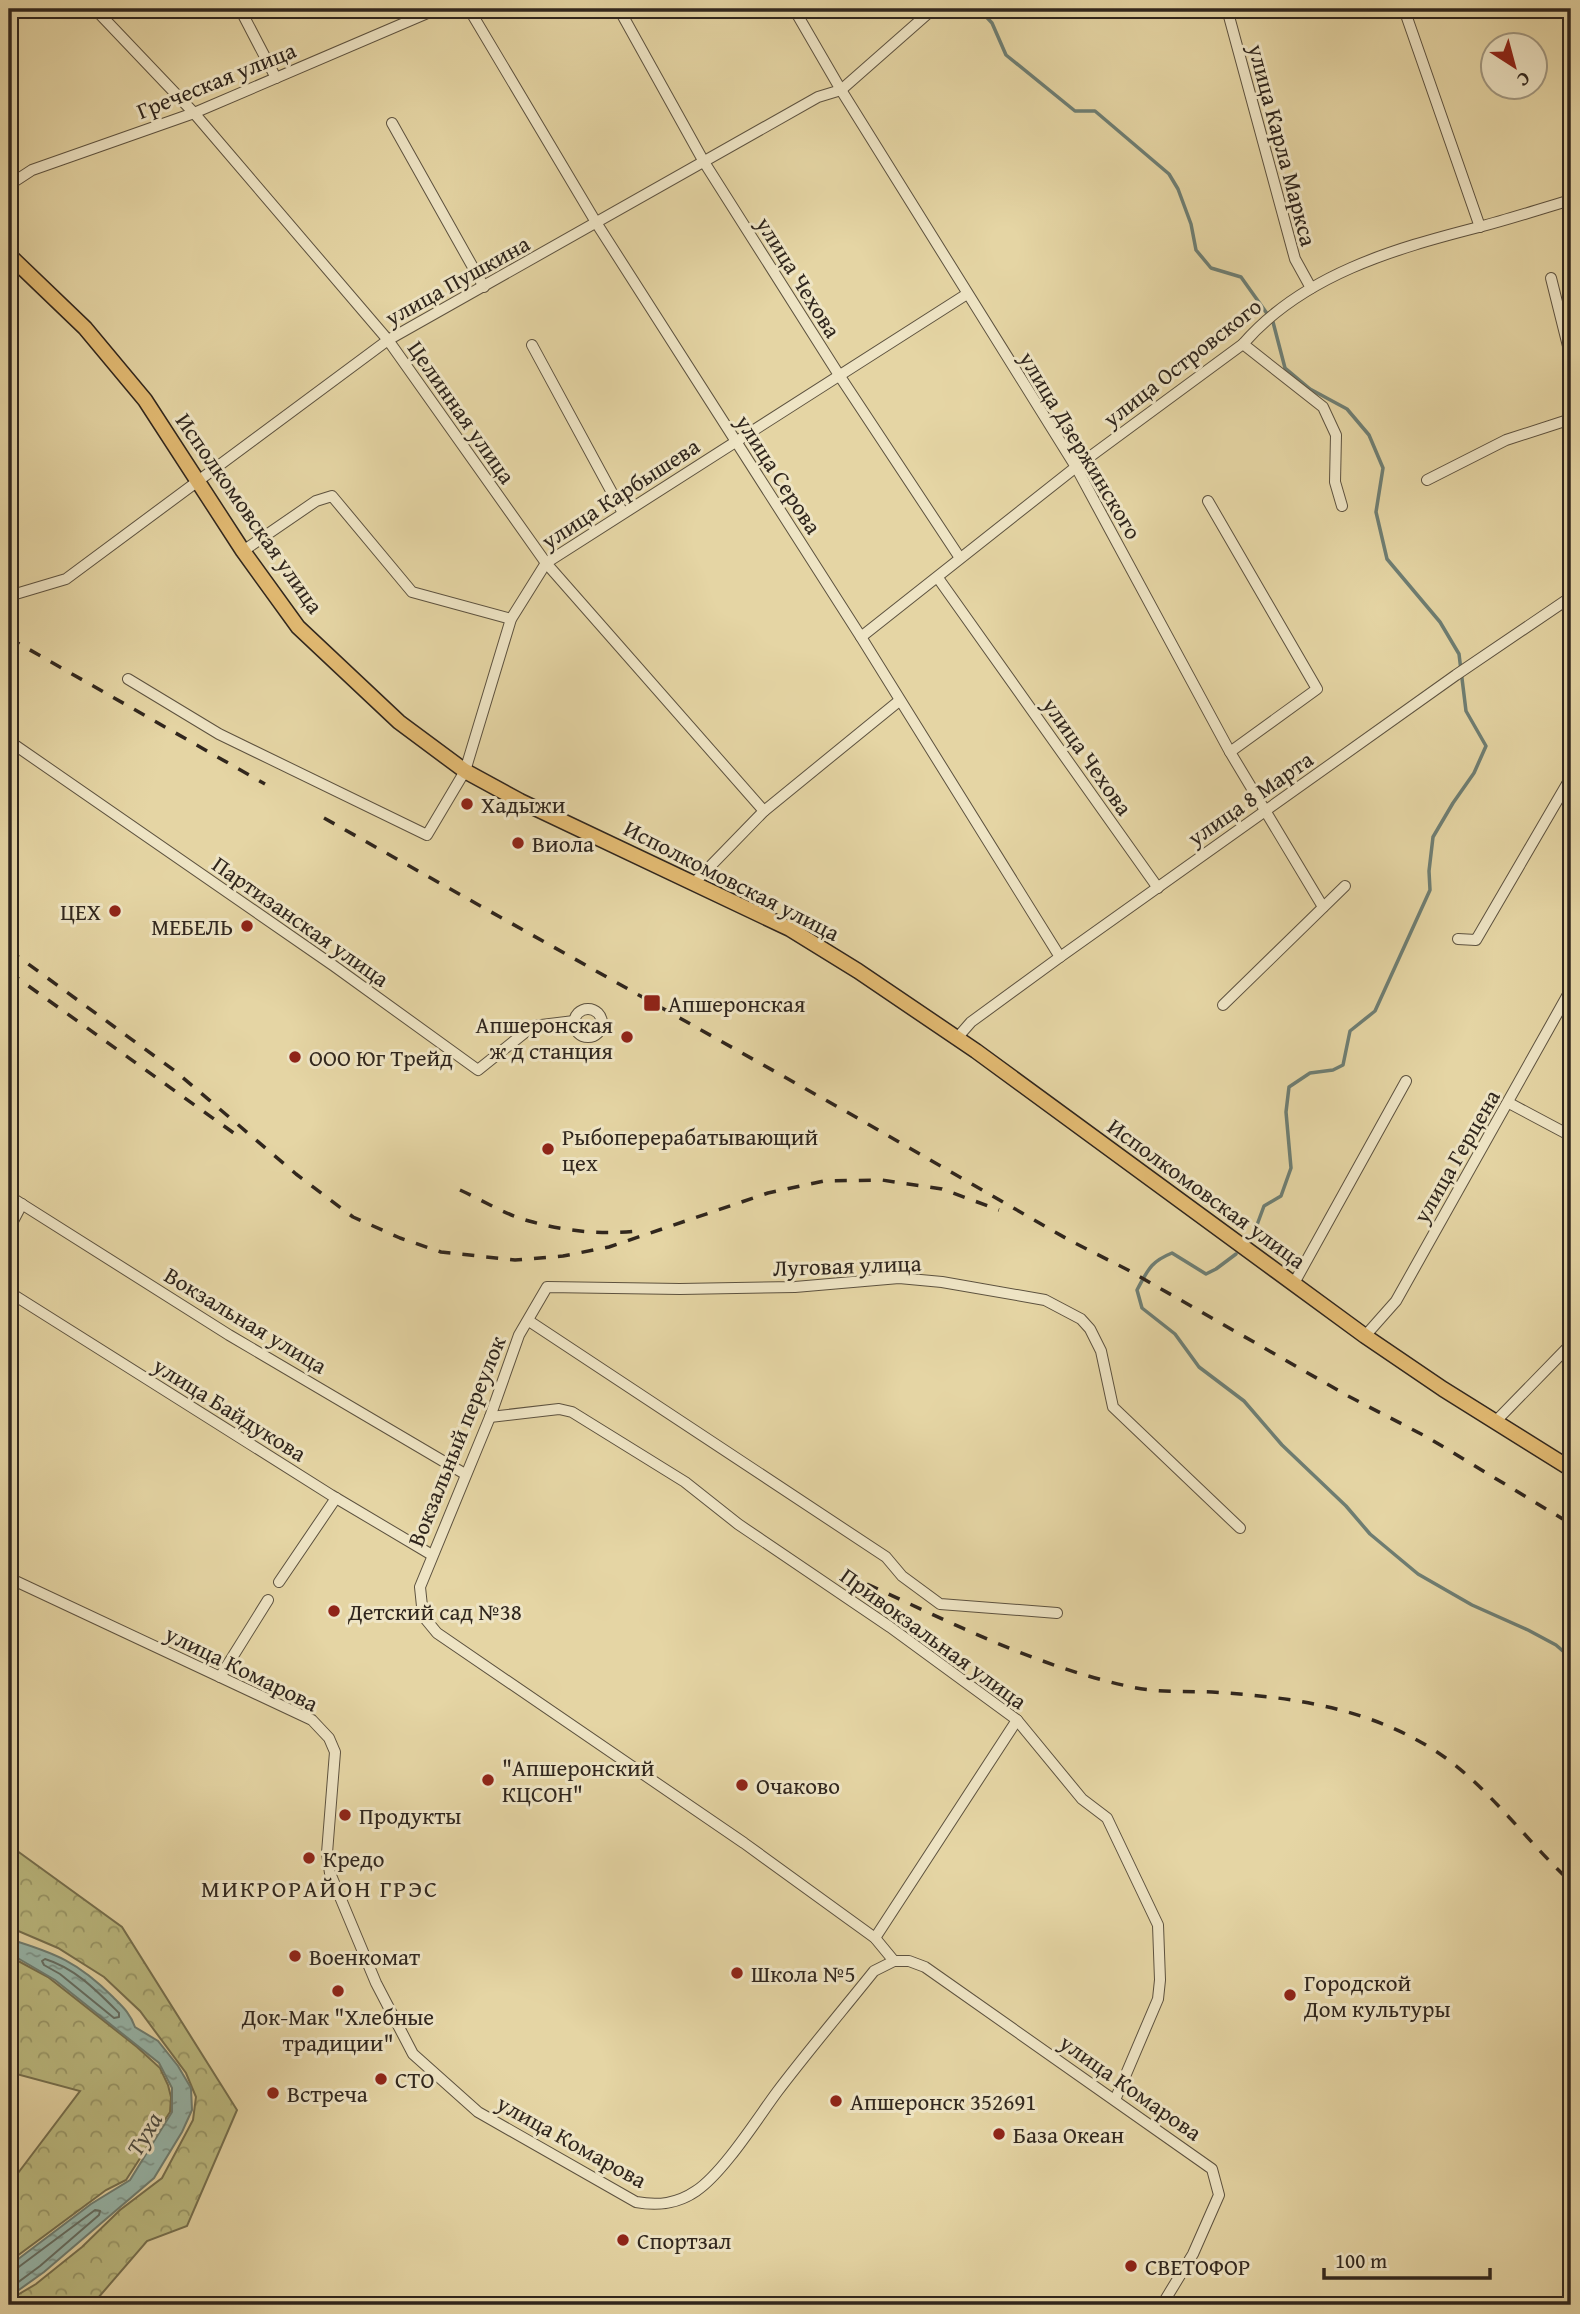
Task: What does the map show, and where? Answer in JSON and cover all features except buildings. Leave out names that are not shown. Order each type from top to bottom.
[{"type":"main road","name":"Исполкомовская улица","points":[[9,254],[85,328],[145,400],[243,551],[298,627],[399,722],[465,771],[520,802],[790,929],[858,971],[957,1038],[1365,1336],[1571,1469]]},
{"type":"street","name":"Целинная улица","points":[[95,9],[194,113],[388,340],[546,563],[764,811]]},
{"type":"street","points":[[240,9],[276,78]]},
{"type":"street","name":"Греческая улица","points":[[9,185],[32,170],[194,113],[437,9]]},
{"type":"street","name":"улица Серова","points":[[469,9],[597,224],[861,637],[1060,957]]},
{"type":"street","name":"улица Чехова","points":[[619,9],[704,162],[839,375],[960,558]]},
{"type":"street","name":"улица Дзержинского","points":[[794,9],[841,90],[1076,467],[1230,752],[1323,907]]},
{"type":"street","name":"улица Пушкина","points":[[9,596],[66,579],[388,340],[818,97],[841,90],[933,9]]},
{"type":"street","name":"улица Карла Маркса","points":[[1227,9],[1294,260],[1311,288]]},
{"type":"street","points":[[1404,9],[1480,227]]},
{"type":"street","points":[[392,123],[484,287]]},
{"type":"street","name":"улица Островского","points":[[861,637],[1076,467],[1243,344],[1261,323],[1311,288],[1346,269],[1430,239],[1571,200]]},
{"type":"street","points":[[1551,278],[1571,358]]},
{"type":"street","name":"улица Карбышева","points":[[128,679],[219,734],[427,835],[465,771],[511,620],[546,563],[967,294]]},
{"type":"street","points":[[1243,344],[1323,407],[1336,435],[1335,482],[1342,506]]},
{"type":"street","points":[[532,345],[623,513]]},
{"type":"street","points":[[1427,480],[1506,440],[1571,419]]},
{"type":"street","points":[[243,551],[316,501],[332,496],[412,592],[511,620]]},
{"type":"street","points":[[1208,501],[1317,689],[1230,752]]},
{"type":"street","name":"улица Чехова","points":[[938,578],[1158,888]]},
{"type":"street","name":"улица 8 Марта","points":[[957,1038],[971,1022],[1060,957],[1571,597]]},
{"type":"street","points":[[694,883],[764,811],[899,701]]},
{"type":"street","name":"Партизанская улица","points":[[9,741],[334,966],[478,1070],[533,1026],[574,1021]]},
{"type":"street","points":[[1458,939],[1476,940],[1571,777]]},
{"type":"street","points":[[1223,1005],[1345,886]]},
{"type":"street","name":"улица Герцена","points":[[1365,1336],[1396,1301],[1571,989]]},
{"type":"street","points":[[1293,1285],[1406,1081]]},
{"type":"street","points":[[1509,1103],[1571,1136]]},
{"type":"street","name":"Вокзальная улица","points":[[9,1196],[229,1335],[465,1474]]},
{"type":"street","points":[[9,1229],[22,1204]]},
{"type":"street","name":"Луговая улица","points":[[547,1287],[795,1287],[899,1278],[942,1282],[1045,1300],[1081,1319],[1090,1329],[1101,1351],[1113,1407],[1240,1528]]},
{"type":"street","name":"Вокзальный переулок","points":[[547,1287],[519,1335],[490,1417],[432,1555],[420,1587],[423,1616],[437,1633],[735,1837],[875,1938]]},
{"type":"street","name":"улица Байдукова","points":[[9,1292],[336,1498],[432,1555]]},
{"type":"street","name":"Привокзальная улица","points":[[529,1321],[886,1558],[902,1576],[940,1604],[1057,1613]]},
{"type":"street","points":[[1495,1422],[1571,1344]]},
{"type":"street","name":"Привокзальная улица","points":[[490,1417],[559,1409],[572,1412],[685,1482],[738,1524],[890,1627],[1017,1720],[1082,1799],[1107,1818],[1158,1925],[1160,1980],[1158,1999],[1115,2100]]},
{"type":"street","points":[[279,1582],[336,1498]]},
{"type":"street","name":"улица Комарова","points":[[9,1578],[312,1720],[329,1738],[335,1752],[327,1853],[330,1873],[376,1983],[412,2054],[478,2112],[636,2202],[656,2206],[674,2202],[698,2190],[723,2164],[874,1971],[894,1961],[909,1961],[925,1967],[1213,2169],[1219,2195],[1193,2254],[1162,2305]]},
{"type":"street","points":[[220,1677],[268,1600]]},
{"type":"street","points":[[894,1961],[875,1938],[1017,1720]]},
{"type":"green space","points":[[9,1845],[122,1927],[237,2110],[187,2226],[147,2241],[92,2305],[9,2305],[9,2300],[36,2284],[82,2247],[120,2210],[162,2178],[193,2120],[196,2097],[186,2073],[140,2011],[104,1977],[58,1948],[9,1929]]},
{"type":"green space","points":[[9,1956],[48,1977],[137,2047],[160,2068],[171,2097],[170,2112],[126,2180],[106,2190],[9,2262],[9,2185],[80,2091],[9,2072]]},
{"type":"water","points":[[9,1939],[65,1960],[100,1985],[126,2010],[135,2027],[158,2041],[178,2066],[191,2088],[192,2110],[154,2178],[44,2272],[9,2297],[9,2266],[91,2204],[130,2180],[172,2112],[172,2088],[159,2063],[55,1980],[9,1953]]},
{"type":"waterway","points":[[979,9],[992,23],[1006,55],[1075,111],[1095,111],[1169,174],[1178,189],[1191,224],[1196,250],[1211,268],[1241,277],[1273,322],[1285,368],[1310,389],[1347,409],[1369,435],[1383,468],[1376,512],[1387,559],[1440,622],[1459,654],[1466,711],[1486,746],[1474,773],[1433,837],[1430,890],[1375,1011],[1350,1031],[1343,1065],[1333,1070],[1310,1073],[1289,1087],[1286,1112],[1291,1168],[1281,1196],[1264,1206],[1254,1233]]},
{"type":"waterway","points":[[1236,1254],[1206,1274],[1172,1253],[1165,1256],[1150,1267],[1137,1290],[1142,1308],[1175,1334],[1199,1367],[1244,1401],[1282,1445],[1346,1506],[1370,1534],[1418,1574],[1472,1605],[1556,1645],[1571,1658]]},
{"type":"railway","points":[[9,638],[265,784]]},
{"type":"railway","points":[[324,818],[1069,1240],[1128,1270],[1348,1396],[1427,1437],[1571,1524]]},
{"type":"railway","points":[[9,950],[175,1071],[296,1174],[353,1217],[400,1238],[441,1252],[515,1260],[563,1256],[609,1247],[768,1193],[824,1181],[882,1180],[942,1189],[999,1210]]},
{"type":"railway","points":[[9,972],[242,1139]]},
{"type":"railway","points":[[460,1190],[512,1215],[542,1224],[596,1232],[637,1231]]},
{"type":"railway","points":[[867,1584],[995,1642],[1093,1677],[1148,1690],[1241,1694],[1299,1701],[1355,1714],[1408,1735],[1453,1763],[1471,1779],[1571,1882]]},
{"type":"place","name":"Хадыжи","points":[[467,804]]},
{"type":"place","name":"Виола","points":[[518,843]]},
{"type":"place","name":"ЦЕХ","points":[[115,911]]},
{"type":"place","name":"МЕБЕЛЬ","points":[[247,926]]},
{"type":"place","name":"Апшеронская","points":[[652,1003]]},
{"type":"place","name":"Апшеронская ж д станция","points":[[627,1037]]},
{"type":"place","name":"ООО Юг Трейд","points":[[295,1057]]},
{"type":"place","name":"Рыбоперерабатывающий цех","points":[[548,1149]]},
{"type":"place","name":"Детский сад №38","points":[[334,1611]]},
{"type":"place","name":"\"Апшеронский КЦСОН\"","points":[[488,1780]]},
{"type":"place","name":"Очаково","points":[[742,1785]]},
{"type":"place","name":"Продукты","points":[[345,1815]]},
{"type":"place","name":"Кредо","points":[[309,1858]]},
{"type":"place","name":"Военкомат","points":[[295,1956]]},
{"type":"place","name":"Школа №5","points":[[737,1973]]},
{"type":"place","name":"Док-Мак \"Хлебные традиции\"","points":[[338,1991]]},
{"type":"place","name":"Городской Дом культуры","points":[[1290,1995]]},
{"type":"place","name":"СТО","points":[[381,2079]]},
{"type":"place","name":"Встреча","points":[[273,2093]]},
{"type":"place","name":"Апшеронск 352691","points":[[836,2101]]},
{"type":"place","name":"База Океан","points":[[999,2134]]},
{"type":"place","name":"Спортзал","points":[[623,2240]]},
{"type":"place","name":"СВЕТОФОР","points":[[1131,2266]]},
{"type":"district","name":"МИКРОРАЙОН ГРЭС","points":[[320,1888]]},
{"type":"water label","name":"Туха","points":[[144,2134]]}]
